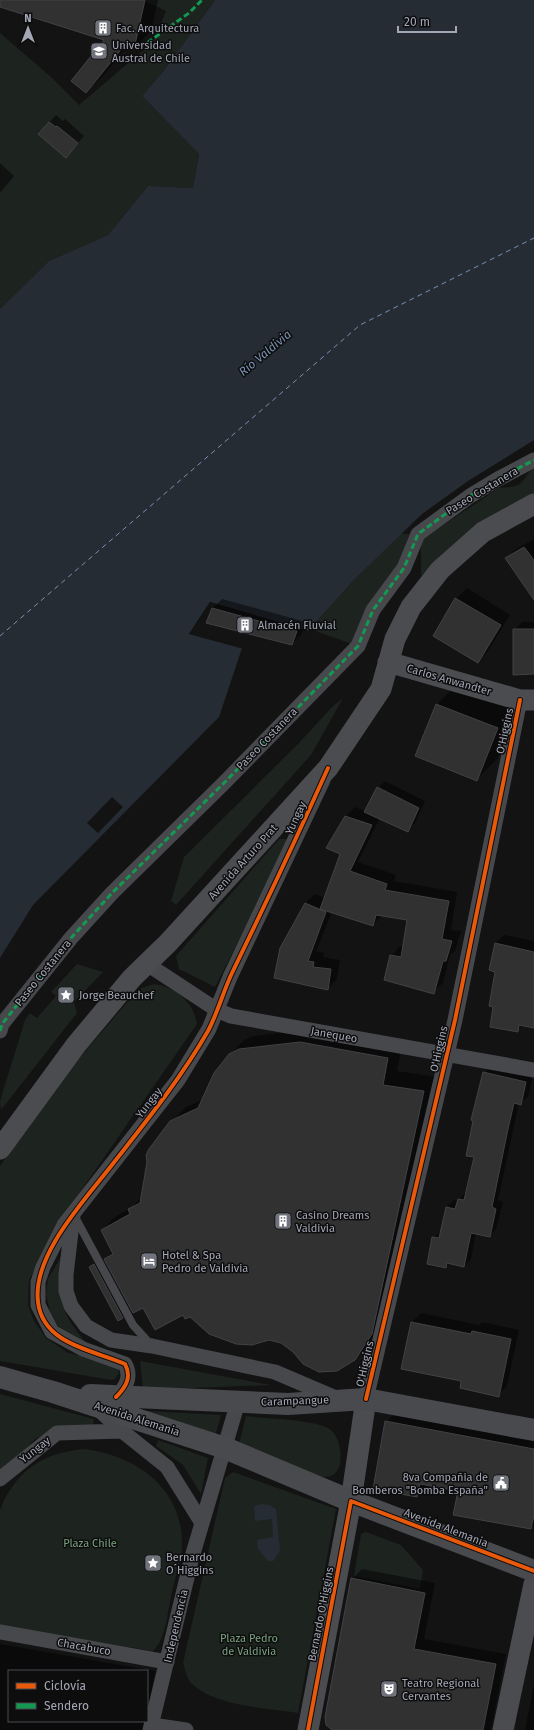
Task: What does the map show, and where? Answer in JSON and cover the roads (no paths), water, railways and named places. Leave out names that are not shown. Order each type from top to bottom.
[{"type":"main road","name":"Avenida Arturo Prat","points":[[0,1149],[76,1045],[132,978],[168,943],[328,768],[381,689],[395,639],[411,607],[440,570],[483,532],[534,504]]},
{"type":"main road","name":"Carlos Anwandter","points":[[388,662],[527,700]]},
{"type":"main road","points":[[0,1377],[53,1392]]},
{"type":"main road","name":"Carampangue","points":[[53,1392],[116,1397],[288,1404],[339,1399],[366,1399],[534,1430]]},
{"type":"main road","name":"Avenida Alemania","points":[[53,1392],[225,1448],[351,1501],[534,1572]]},
{"type":"main road","name":"Bernardo O'Higgins","points":[[308,1730],[351,1501],[366,1399]]},
{"type":"main road","points":[[503,1730],[528,1634],[534,1584]]},
{"type":"street","name":"Paseo Costanera","points":[[0,1031],[2,1024],[71,938],[112,893],[224,783],[358,646],[373,610],[404,568],[418,534],[470,496],[534,460]]},
{"type":"street","name":"O'Higgins","points":[[366,1399],[527,700]]},
{"type":"street","name":"Yungay","points":[[116,1397],[126,1388],[129,1372],[125,1364],[83,1349],[52,1332],[38,1305],[38,1282],[43,1267],[64,1225],[178,1080],[209,1029],[230,977],[328,768]]},
{"type":"street","name":"Janequeo","points":[[147,964],[217,1010],[231,1016],[534,1070]]},
{"type":"street","points":[[73,1215],[66,1275],[66,1291],[71,1306],[86,1326],[111,1340],[152,1346],[275,1372],[339,1399]]},
{"type":"street","name":"Independencia","points":[[151,1727],[192,1557],[238,1402]]},
{"type":"street","points":[[94,1405],[122,1432],[167,1467],[202,1523]]},
{"type":"street","name":"Yungay","points":[[0,1479],[57,1433],[122,1432]]},
{"type":"street","name":"Chacabuco","points":[[0,1632],[167,1662]]},
{"type":"street","points":[[151,1727],[186,1730]]},
{"type":"lane","points":[[73,1215],[133,1325],[152,1346]]},
{"type":"water","name":"Río Valdivia","points":[[215,0],[534,0],[534,440],[468,481],[422,514],[354,580],[308,631],[210,602],[189,634],[242,648],[219,717],[33,905],[0,958],[0,309],[49,261],[108,235],[148,186],[193,188],[199,154],[142,96],[165,69]]},
{"type":"water","points":[[261,1504],[269,1505],[276,1509],[280,1551],[273,1561],[268,1561],[258,1549],[257,1540],[273,1537],[272,1519],[255,1521],[254,1506]]},
{"type":"place","name":"Fac. Arquitectura","points":[[103,28]]},
{"type":"place","name":"Universidad Austral de Chile","points":[[99,51]]},
{"type":"place","name":"Almacén Fluvial","points":[[245,625]]},
{"type":"place","name":"Jorge Beauchef","points":[[66,995]]},
{"type":"place","name":"Casino Dreams Valdivia","points":[[283,1221]]},
{"type":"place","name":"Hotel & Spa Pedro de Valdivia","points":[[149,1261]]},
{"type":"place","name":"8va Compañia de Bomberos \"Bomba España\"","points":[[501,1483]]},
{"type":"place","name":"Bernardo O´Higgins","points":[[153,1563]]},
{"type":"place","name":"Teatro Regional Cervantes","points":[[389,1689]]},
{"type":"park label","name":"Plaza Chile","points":[[90,1543]]},
{"type":"park label","name":"Plaza Pedro de Valdivia","points":[[249,1644]]}]
